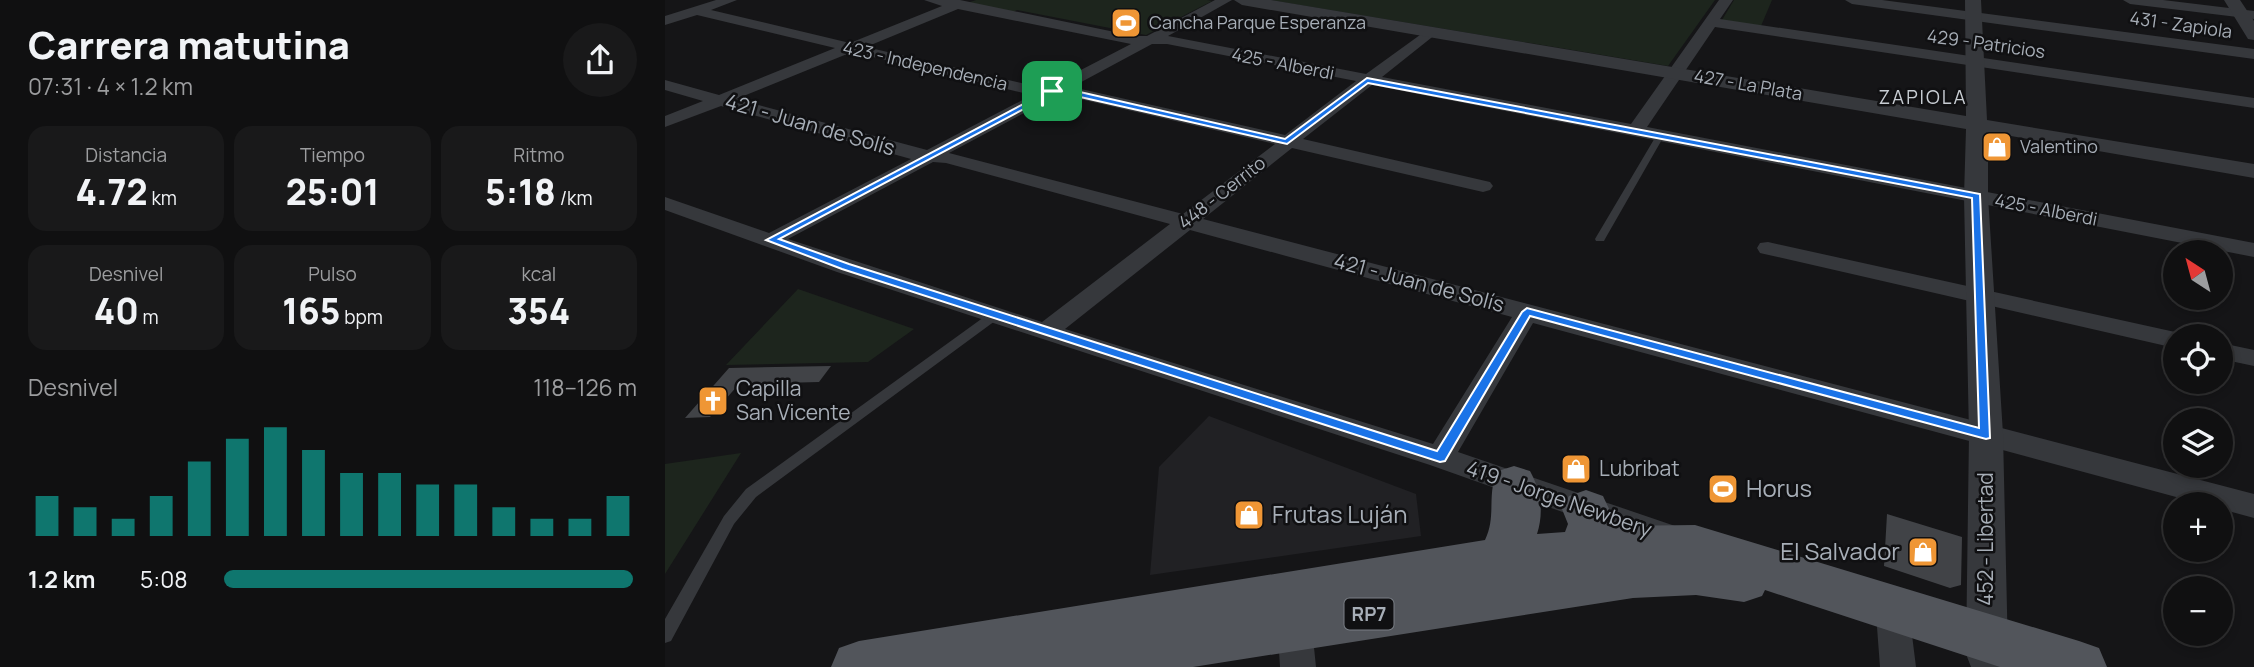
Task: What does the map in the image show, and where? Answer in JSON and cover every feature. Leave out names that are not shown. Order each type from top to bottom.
[{"type":"main road","points":[[1501,559],[1514,534],[1519,512],[1514,484]]},
{"type":"main road","name":"RP7","points":[[859,667],[1295,629],[1582,530],[1695,559],[1995,654],[2079,667]]},
{"type":"main road","name":"RP7","points":[[1044,667],[1633,576],[1695,559],[1750,581],[1897,654],[1995,654]]},
{"type":"street","points":[[665,21],[730,0]]},
{"type":"street","name":"425 - Alberdi","points":[[931,0],[963,3],[1134,40],[1167,40],[2254,250]]},
{"type":"street","points":[[771,240],[1225,0]]},
{"type":"street","name":"427 - La Plata","points":[[1242,0],[2254,171]]},
{"type":"street","points":[[1636,132],[1726,0]]},
{"type":"street","name":"431 - Zapiola","points":[[1852,0],[1974,8],[2254,54]]},
{"type":"street","points":[[2130,0],[2242,10],[2254,35]]},
{"type":"street","points":[[665,122],[963,3]]},
{"type":"street","name":"452 - Libertad","points":[[1974,8],[1976,196],[1995,654]]},
{"type":"street","name":"423 - Independencia","points":[[696,11],[1034,91],[1067,91],[1483,186]]},
{"type":"street","name":"429 - Patricios","points":[[1713,22],[2254,103]]},
{"type":"street","name":"448 - Cerrito","points":[[1046,331],[1431,31]]},
{"type":"street","name":"421 - Juan de Solís","points":[[665,85],[915,155],[947,158],[2254,506]]},
{"type":"street","name":"419 - Jorge Newbery","points":[[665,203],[995,315],[1440,457],[1514,484],[1582,530]]},
{"type":"street","points":[[1768,248],[2163,337]]},
{"type":"street","points":[[1440,457],[1527,312]]},
{"type":"street","points":[[2233,354],[2254,358]]},
{"type":"lane","points":[[1600,239],[1660,136]]},
{"type":"lane","points":[[665,635],[729,520],[751,493],[995,315]]},
{"type":"shaded area","name":"Cancha Parque Esperanza","points":[[976,0],[1212,1],[1146,35],[967,3]]},
{"type":"shaded area","points":[[1270,0],[1715,0],[1668,66]]},
{"type":"shaded area","points":[[1734,0],[1772,0],[1761,26],[1722,20]]},
{"type":"shaded area","points":[[798,289],[914,329],[868,362],[726,365]]},
{"type":"shaded area","points":[[1209,416],[1416,494],[1421,536],[1150,575],[1159,467]]},
{"type":"shaded area","points":[[741,453],[665,574],[665,464]]},
{"type":"building","name":"Capilla San Vicente","points":[[831,366],[819,382],[739,384],[710,417],[685,418],[729,368]]},
{"type":"building","name":"El Salvador","points":[[1887,514],[1962,537],[1961,585],[1950,588],[1884,566]]},
{"type":"place","name":"Cancha Parque Esperanza","points":[[1126,23]]},
{"type":"place","name":"Valentino","points":[[1997,147]]},
{"type":"place","name":"Capilla San Vicente","points":[[713,401]]},
{"type":"place","name":"Lubribat","points":[[1576,469]]},
{"type":"place","name":"Horus","points":[[1723,489]]},
{"type":"place","name":"Frutas Luján","points":[[1249,515]]},
{"type":"place","name":"El Salvador","points":[[1923,552]]},
{"type":"district","name":"ZAPIOLA","points":[[1923,97]]},
{"type":"route","points":[[1367,80],[1976,196],[1986,434],[1527,312],[1440,457],[845,267],[771,240],[1052,91],[1067,91],[1287,142],[1367,80]]}]
